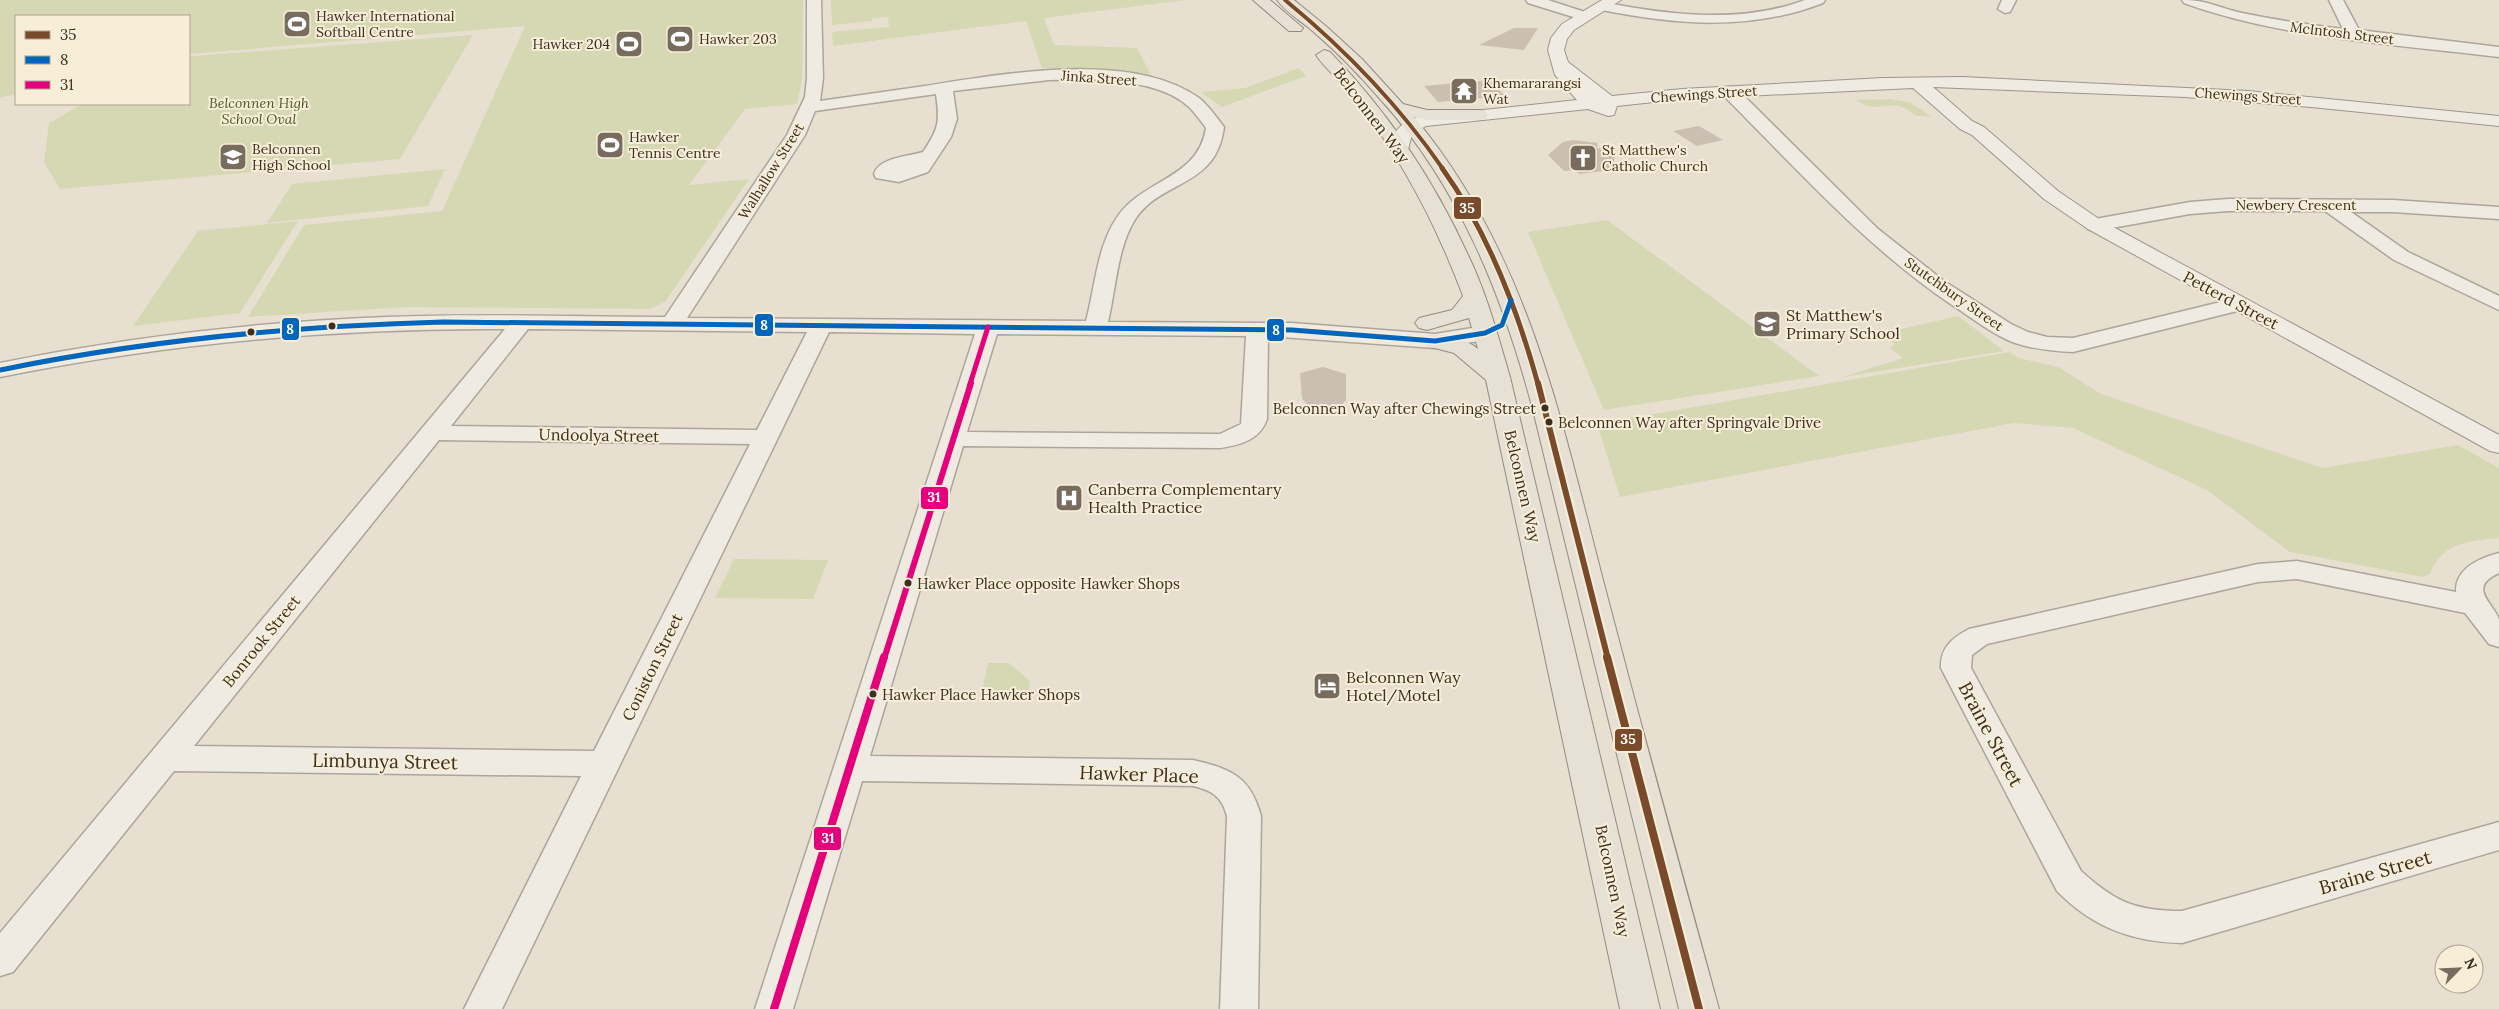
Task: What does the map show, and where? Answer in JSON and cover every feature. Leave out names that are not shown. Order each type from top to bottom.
[{"type":"main road","name":"Belconnen Way","points":[[1261,0],[1336,67],[1375,114],[1420,180],[1441,218],[1474,296],[1498,377],[1640,1009]]},
{"type":"main road","name":"Belconnen Way","points":[[1285,0],[1358,64],[1399,108],[1419,134],[1472,216],[1511,300],[1532,366],[1699,1009]]},
{"type":"main road","points":[[1399,108],[1427,115],[1479,115]]},
{"type":"main road","points":[[1419,134],[1436,133],[1457,126]]},
{"type":"main road","points":[[1431,332],[1460,315],[1474,296]]},
{"type":"main road","points":[[1485,333],[1502,325],[1511,300]]},
{"type":"main road","points":[[1431,332],[1462,348],[1498,377]]},
{"type":"main road","points":[[1485,333],[1511,343],[1532,366]]},
{"type":"street","name":"Walhallow Street","points":[[672,324],[796,135],[810,107],[815,78],[814,0]]},
{"type":"street","points":[[1533,0],[1584,16]]},
{"type":"street","points":[[1591,104],[1563,75],[1556,50],[1560,38],[1568,27],[1608,3],[1662,16],[1724,18],[1768,14],[1792,9],[1818,0]]},
{"type":"street","name":"McIntosh Street","points":[[2189,0],[2255,20],[2499,52]]},
{"type":"street","points":[[2336,0],[2353,34]]},
{"type":"street","points":[[1561,65],[1608,107]]},
{"type":"street","name":"Jinka Street","points":[[810,107],[1032,76],[1110,76],[1144,81],[1171,90],[1199,104],[1209,116],[1215,128],[1215,139],[1205,158],[1191,170],[1156,191],[1140,204],[1122,224],[1095,328]]},
{"type":"street","name":"Chewings Street","points":[[1457,126],[1608,107],[1734,95],[1930,85],[2116,88],[2228,94],[2367,106],[2499,121]]},
{"type":"street","name":"Petterd Street","points":[[1930,85],[1966,126],[1978,131],[2052,195],[2095,225],[2499,445]]},
{"type":"street","points":[[930,156],[942,137],[948,119],[944,88]]},
{"type":"street","name":"Stutchbury Street","points":[[1734,95],[1871,233],[1937,285],[2002,329],[2020,337],[2046,344],[2073,344],[2237,304]]},
{"type":"street","name":"Chewings Street","points":[[1375,114],[1419,134],[1423,121],[1591,104],[1608,107]]},
{"type":"street","points":[[1400,149],[1400,136],[1404,130],[1419,134]]},
{"type":"street","name":"Newbery Crescent","points":[[2095,225],[2190,208],[2228,205],[2403,206],[2499,213]]},
{"type":"street","points":[[2329,205],[2401,256],[2499,304]]},
{"type":"street","name":"Bonrook Street","points":[[0,960],[522,323]]},
{"type":"street","points":[[0,370],[78,355],[220,334],[344,324],[672,324],[1485,333]]},
{"type":"street","name":"Coniston Street","points":[[483,1009],[821,326]]},
{"type":"street","points":[[774,1009],[988,328]]},
{"type":"street","points":[[953,438],[1220,441],[1232,439],[1252,428],[1254,419],[1257,330]]},
{"type":"street","name":"Undoolya Street","points":[[432,433],[766,436]]},
{"type":"street","points":[[2499,562],[2483,567],[2471,580],[2469,596],[2479,616],[2499,637]]},
{"type":"street","name":"Braine Street","points":[[2473,605],[2297,570],[2258,573],[1978,636],[1960,646],[1955,656],[1956,668],[2069,881],[2086,900],[2125,921],[2154,928],[2182,928],[2499,836]]},
{"type":"street","name":"Limbunya Street","points":[[165,758],[604,764]]},
{"type":"street","name":"Hawker Place","points":[[849,768],[1193,773],[1214,777],[1230,786],[1241,800],[1244,816],[1238,1009]]},
{"type":"green space","points":[[0,0],[803,0],[802,79],[797,104],[745,109],[689,185],[749,179],[665,302],[649,309],[407,307],[248,317],[304,225],[442,211],[525,26],[190,54],[190,15],[15,15],[15,94],[0,98]]},
{"type":"green space","points":[[831,0],[1185,0],[1044,18],[1054,45],[1137,48],[1151,75],[1100,68],[1042,68],[1026,21],[833,46],[832,32],[889,27],[888,17],[872,18],[872,21],[832,25]]},
{"type":"green space","name":"Belconnen High School Oval","points":[[473,35],[400,159],[60,189],[44,162],[49,123],[80,105],[190,105],[190,57]]},
{"type":"green space","points":[[1299,68],[1306,76],[1222,107],[1201,92],[1245,88]]},
{"type":"green space","points":[[1889,99],[1909,102],[1931,116],[1917,116],[1902,107],[1892,105],[1870,106],[1856,100]]},
{"type":"green space","points":[[445,169],[428,206],[267,223],[292,184]]},
{"type":"green space","points":[[1607,220],[1819,376],[1604,410],[1528,232]]},
{"type":"green space","points":[[298,221],[240,313],[133,326],[198,231]]},
{"type":"green space","points":[[1958,316],[2004,351],[1843,377],[1903,358],[1890,348],[1895,344],[1880,334]]},
{"type":"green space","points":[[2010,352],[2019,358],[2058,367],[2101,394],[2323,468],[2458,445],[2499,468],[2499,538],[2467,542],[2449,549],[2435,563],[2430,574],[2423,577],[2290,552],[2207,490],[2073,428],[2014,423],[1620,497],[1597,424]]},
{"type":"green space","points":[[734,559],[828,560],[813,599],[715,598]]},
{"type":"green space","points":[[988,663],[1009,663],[1030,681],[1028,695],[981,695]]},
{"type":"building","points":[[1514,28],[1538,28],[1524,50],[1479,45]]},
{"type":"building","name":"Khemararangsi Wat","points":[[1490,80],[1505,96],[1438,102],[1424,86]]},
{"type":"building","points":[[1699,126],[1723,140],[1697,146],[1673,131]]},
{"type":"building","name":"St Matthew's Catholic Church","points":[[1573,140],[1598,143],[1597,148],[1607,149],[1606,154],[1615,155],[1612,170],[1579,174],[1575,170],[1564,171],[1548,155],[1563,142]]},
{"type":"building","points":[[1323,367],[1346,374],[1346,400],[1338,409],[1310,407],[1302,399],[1300,373]]},
{"type":"transit line","name":"35","points":[[1285,0],[1322,30],[1356,63],[1419,134],[1446,173],[1470,213],[1492,256],[1511,300],[1546,410],[1618,700],[1699,1009]]},
{"type":"transit line","name":"8","points":[[0,370],[110,349],[220,335],[331,326],[443,322],[1292,330],[1435,341],[1485,333],[1502,325],[1511,300]]},
{"type":"transit line","name":"31","points":[[774,1009],[988,327]]},
{"type":"place","name":"Hawker International Softball Centre","points":[[297,24]]},
{"type":"place","name":"Hawker 203","points":[[680,39]]},
{"type":"place","name":"Hawker 204","points":[[629,44]]},
{"type":"place","name":"Khemararangsi Wat","points":[[1464,91]]},
{"type":"place","name":"Hawker Tennis Centre","points":[[610,145]]},
{"type":"place","name":"Belconnen High School","points":[[233,157]]},
{"type":"place","name":"St Matthew's Catholic Church","points":[[1583,158]]},
{"type":"place","name":"St Matthew's Primary School","points":[[1767,324]]},
{"type":"place","name":"Belconnen Way after Chewings Street","points":[[1545,408]]},
{"type":"place","name":"Belconnen Way after Springvale Drive","points":[[1549,422]]},
{"type":"place","name":"Canberra Complementary Health Practice","points":[[1069,498]]},
{"type":"place","name":"Hawker Place opposite Hawker Shops","points":[[908,583]]},
{"type":"place","name":"Belconnen Way Hotel/Motel","points":[[1327,686]]},
{"type":"place","name":"Hawker Place Hawker Shops","points":[[873,694]]}]
